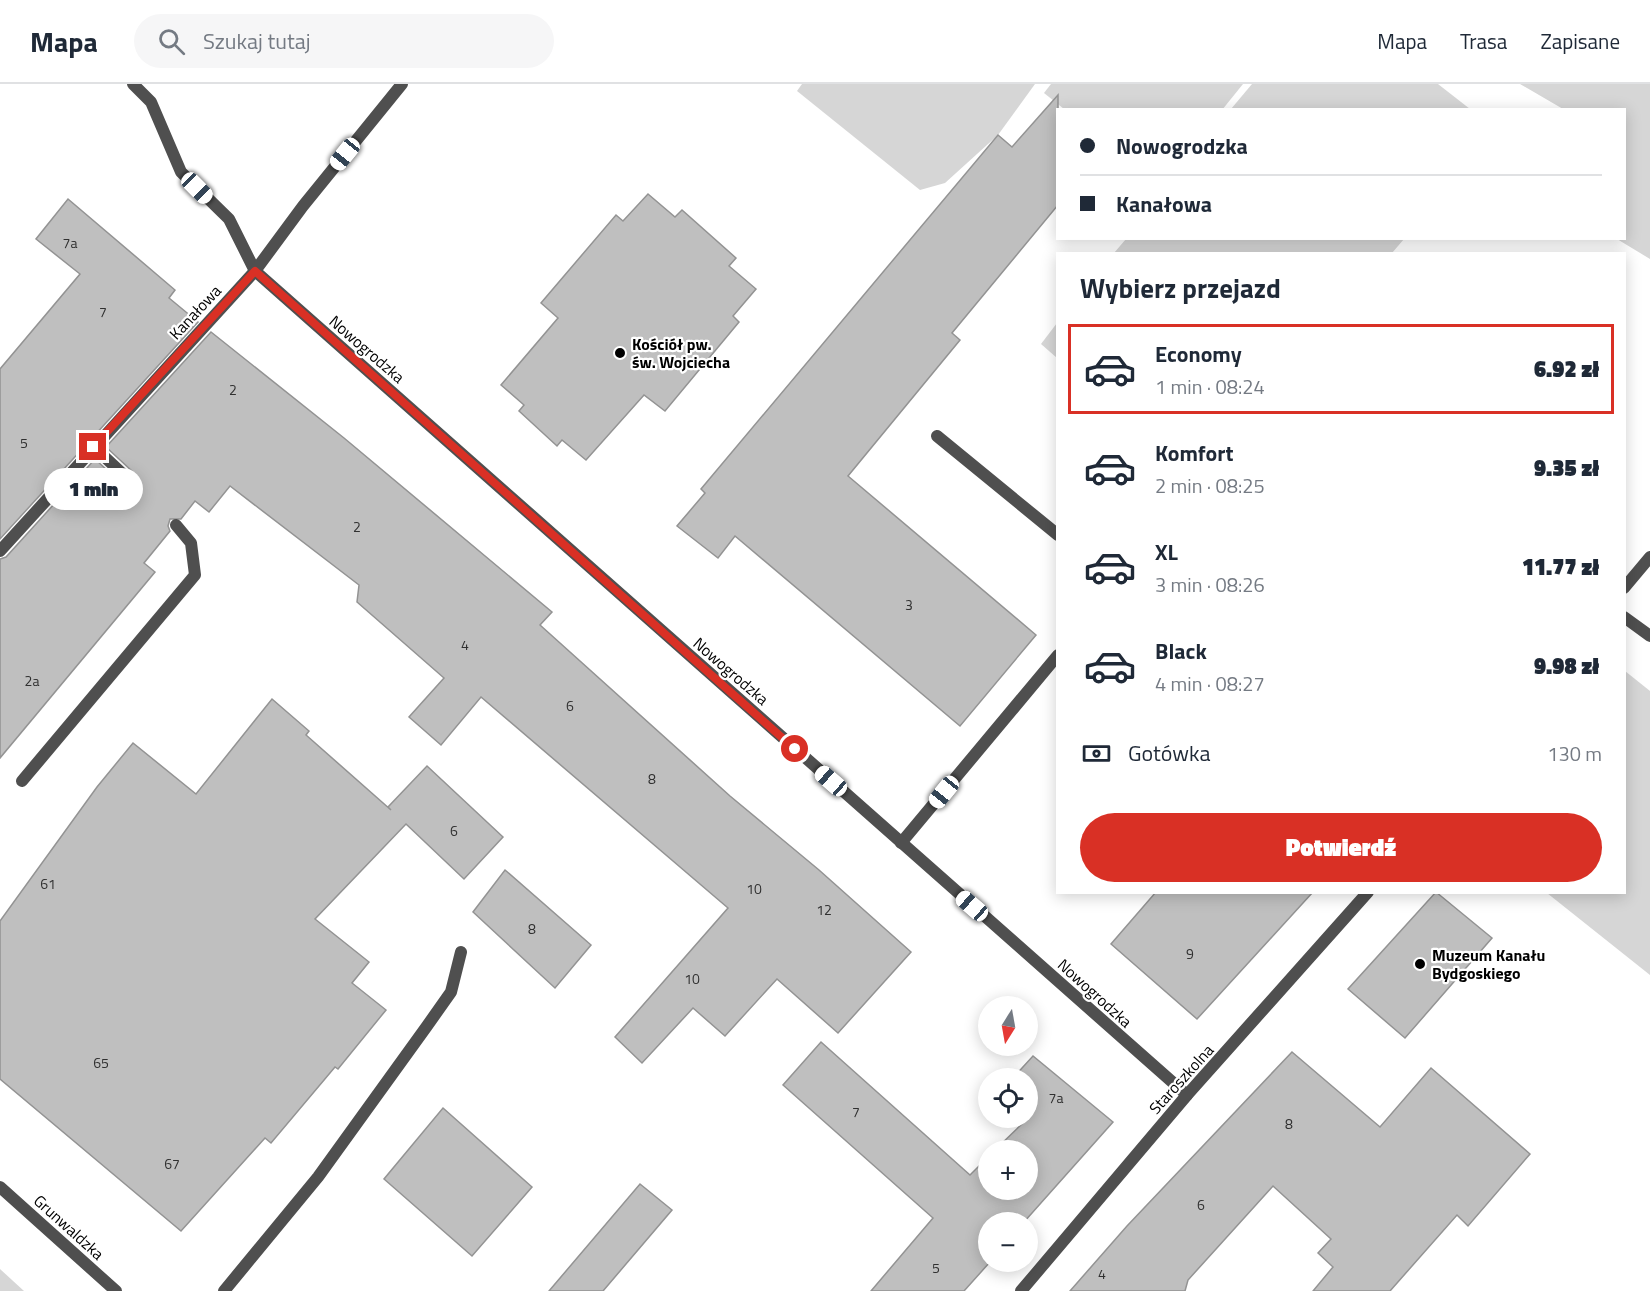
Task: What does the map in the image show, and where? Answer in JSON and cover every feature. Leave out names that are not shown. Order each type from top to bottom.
[{"type":"street","points":[[133,84],[151,102],[181,172],[230,219],[255,271]]},
{"type":"street","name":"Kanałowa","points":[[0,551],[255,271],[303,206],[402,84]]},
{"type":"street","name":"Nowogrodzka","points":[[255,271],[1187,1095]]},
{"type":"street","points":[[938,436],[1056,533]]},
{"type":"street","points":[[93,447],[127,478]]},
{"type":"street","points":[[22,781],[195,575],[190,543],[176,525]]},
{"type":"street","points":[[1626,586],[1647,566]]},
{"type":"street","points":[[1626,618],[1650,636]]},
{"type":"street","points":[[901,843],[1056,657]]},
{"type":"street","name":"Staroszkolna","points":[[1021,1291],[1187,1095],[1366,894]]},
{"type":"street","points":[[224,1291],[318,1177],[428,1026],[451,992],[461,952]]},
{"type":"street","name":"Grunwaldzka","points":[[0,1187],[116,1291]]},
{"type":"shaded area","points":[[802,84],[1035,84],[998,135],[945,183],[920,190],[797,91]]},
{"type":"shaded area","points":[[1051,84],[1243,84],[1224,108],[1063,108],[1044,93]]},
{"type":"shaded area","points":[[1252,84],[1438,84],[1469,108],[1232,108]]},
{"type":"shaded area","points":[[1520,84],[1650,84],[1650,259],[1619,240],[1626,240],[1626,108],[1561,108]]},
{"type":"shaded area","points":[[1125,240],[1403,240],[1393,252],[1115,252]]},
{"type":"shaded area","points":[[1056,324],[1056,357],[1041,344]]},
{"type":"shaded area","points":[[1626,672],[1650,691],[1650,975],[1548,894],[1626,894]]},
{"type":"shaded area","points":[[0,1269],[24,1291],[0,1291]]},
{"type":"building","points":[[1058,95],[1056,207],[952,333],[960,340],[848,476],[1036,635],[960,726],[735,536],[718,558],[677,526],[705,493],[701,489],[998,135],[1012,147]]},
{"type":"building","name":"Kościół pw. św. Wojciecha","points":[[648,194],[675,217],[682,210],[736,258],[729,266],[756,289],[733,316],[739,322],[665,411],[644,395],[586,460],[562,440],[557,446],[519,411],[524,405],[501,385],[558,318],[541,303],[616,215],[623,221]]},
{"type":"building","points":[[68,199],[175,290],[169,298],[198,322],[0,539],[0,369],[80,274],[36,239]]},
{"type":"building","points":[[211,332],[344,438],[552,612],[540,625],[730,796],[819,870],[911,952],[838,1033],[777,979],[725,1036],[693,1008],[642,1063],[615,1037],[728,908],[481,697],[441,745],[409,717],[444,678],[357,602],[359,585],[230,486],[209,512],[195,501],[181,519],[170,519],[168,526],[170,531],[144,563],[155,572],[0,758],[0,559],[6,557],[95,459],[122,484],[129,486],[133,483],[133,472],[106,447]]},
{"type":"building","points":[[272,699],[309,731],[306,735],[391,810],[388,807],[427,766],[503,837],[464,879],[406,824],[315,919],[369,962],[352,983],[386,1010],[338,1069],[335,1067],[271,1143],[265,1138],[181,1231],[0,1079],[0,921],[97,787],[133,743],[196,794]]},
{"type":"building","points":[[505,870],[591,945],[555,988],[473,912]]},
{"type":"building","points":[[1154,894],[1311,894],[1197,1019],[1111,944]]},
{"type":"building","name":"Muzeum Kanału Bydgoskiego","points":[[1434,894],[1438,894],[1492,938],[1405,1038],[1348,989]]},
{"type":"building","points":[[821,1042],[970,1175],[978,1167],[978,1200],[1038,1200],[1038,1140],[1005,1140],[1018,1128],[1038,1128],[1038,1068],[1022,1068],[1033,1056],[1113,1122],[1033,1212],[978,1212],[978,1272],[981,1272],[964,1291],[871,1291],[933,1218],[783,1085]]},
{"type":"building","points":[[1292,1052],[1380,1127],[1431,1068],[1530,1154],[1468,1226],[1457,1215],[1390,1291],[1313,1291],[1333,1267],[1318,1253],[1331,1239],[1273,1186],[1188,1280],[1185,1291],[1070,1291],[1127,1226]]},
{"type":"building","points":[[443,1108],[532,1187],[472,1256],[384,1179]]},
{"type":"building","points":[[640,1184],[672,1210],[603,1291],[549,1291]]},
{"type":"place","name":"Kościół pw. św. Wojciecha","points":[[620,353]]},
{"type":"place","name":"Muzeum Kanału Bydgoskiego","points":[[1420,964]]},
{"type":"route","points":[[93,447],[255,271],[795,749]]}]
